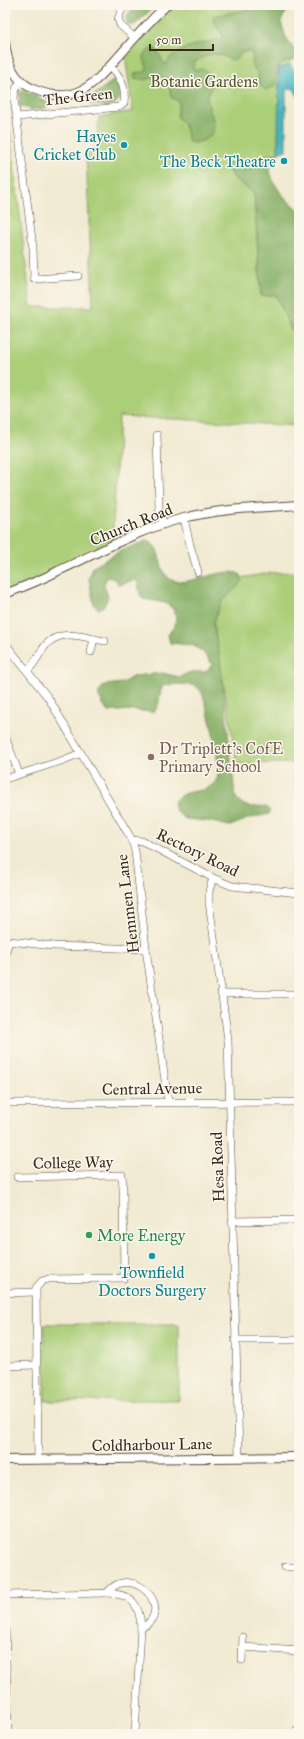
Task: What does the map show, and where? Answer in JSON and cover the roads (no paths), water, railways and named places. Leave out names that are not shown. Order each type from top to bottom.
[{"type":"street","points":[[130,5],[124,7],[119,12],[118,19],[120,25],[135,38]]},
{"type":"street","points":[[5,42],[6,53],[11,69],[20,82],[44,93],[66,96],[81,92],[88,88],[167,5]]},
{"type":"street","name":"The Green","points":[[17,117],[119,107],[124,103],[125,96],[123,83],[110,66]]},
{"type":"street","points":[[20,82],[14,94],[32,248],[34,279],[78,276]]},
{"type":"street","points":[[157,435],[159,508],[163,524]]},
{"type":"street","name":"Church Road","points":[[5,594],[57,572],[128,537],[163,524],[184,518],[223,511],[299,505]]},
{"type":"street","points":[[184,518],[198,572]]},
{"type":"street","points":[[27,671],[33,666],[45,646],[53,638],[66,635],[104,641]]},
{"type":"street","points":[[91,652],[94,639]]},
{"type":"street","name":"Hemmen Lane","points":[[5,643],[49,699],[132,840],[135,851],[146,949],[168,1101]]},
{"type":"street","points":[[5,736],[19,774]]},
{"type":"street","points":[[5,778],[61,761],[81,753]]},
{"type":"street","name":"Rectory Road","points":[[132,840],[142,841],[213,878],[240,888],[299,893]]},
{"type":"street","name":"Hesa Road","points":[[213,878],[209,891],[209,902],[228,1040],[239,1457]]},
{"type":"street","points":[[5,954],[7,941],[54,946],[146,949]]},
{"type":"street","points":[[221,994],[299,994]]},
{"type":"street","name":"Central Avenue","points":[[5,1103],[168,1101],[299,1102]]},
{"type":"street","name":"College Way","points":[[17,1177],[122,1175],[124,1278],[46,1280],[38,1285],[35,1292]]},
{"type":"street","points":[[232,1221],[299,1220]]},
{"type":"street","points":[[5,1293],[35,1292],[38,1460]]},
{"type":"street","points":[[235,1340],[299,1340]]},
{"type":"street","points":[[5,1366],[36,1365]]},
{"type":"street","name":"Coldharbour Lane","points":[[5,1460],[299,1457]]},
{"type":"street","points":[[285,1566],[299,1566]]},
{"type":"street","points":[[107,1593],[115,1585],[126,1581],[134,1582],[146,1590],[153,1602],[154,1613],[150,1621],[141,1628]]},
{"type":"street","points":[[5,1595],[107,1593],[122,1595],[134,1603],[140,1617],[141,1628],[135,1734]]},
{"type":"street","points":[[5,1625],[8,1734]]},
{"type":"street","points":[[242,1637],[242,1660]]},
{"type":"street","points":[[242,1647],[299,1651]]},
{"type":"street","points":[[245,1734],[292,1734],[297,1731],[299,1727]]},
{"type":"water","points":[[291,65],[299,79],[299,98],[293,88],[286,90],[286,150],[278,153],[279,68]]},
{"type":"place","name":"Hayes Cricket Club","points":[[124,145]]},
{"type":"place","name":"The Beck Theatre","points":[[284,161]]},
{"type":"place","name":"Dr Triplett's CofE Primary School","points":[[151,757]]},
{"type":"place","name":"More Energy","points":[[89,1235]]},
{"type":"place","name":"Townfield Doctors Surgery","points":[[152,1256]]},
{"type":"park label","name":"Botanic Gardens","points":[[204,81]]}]
